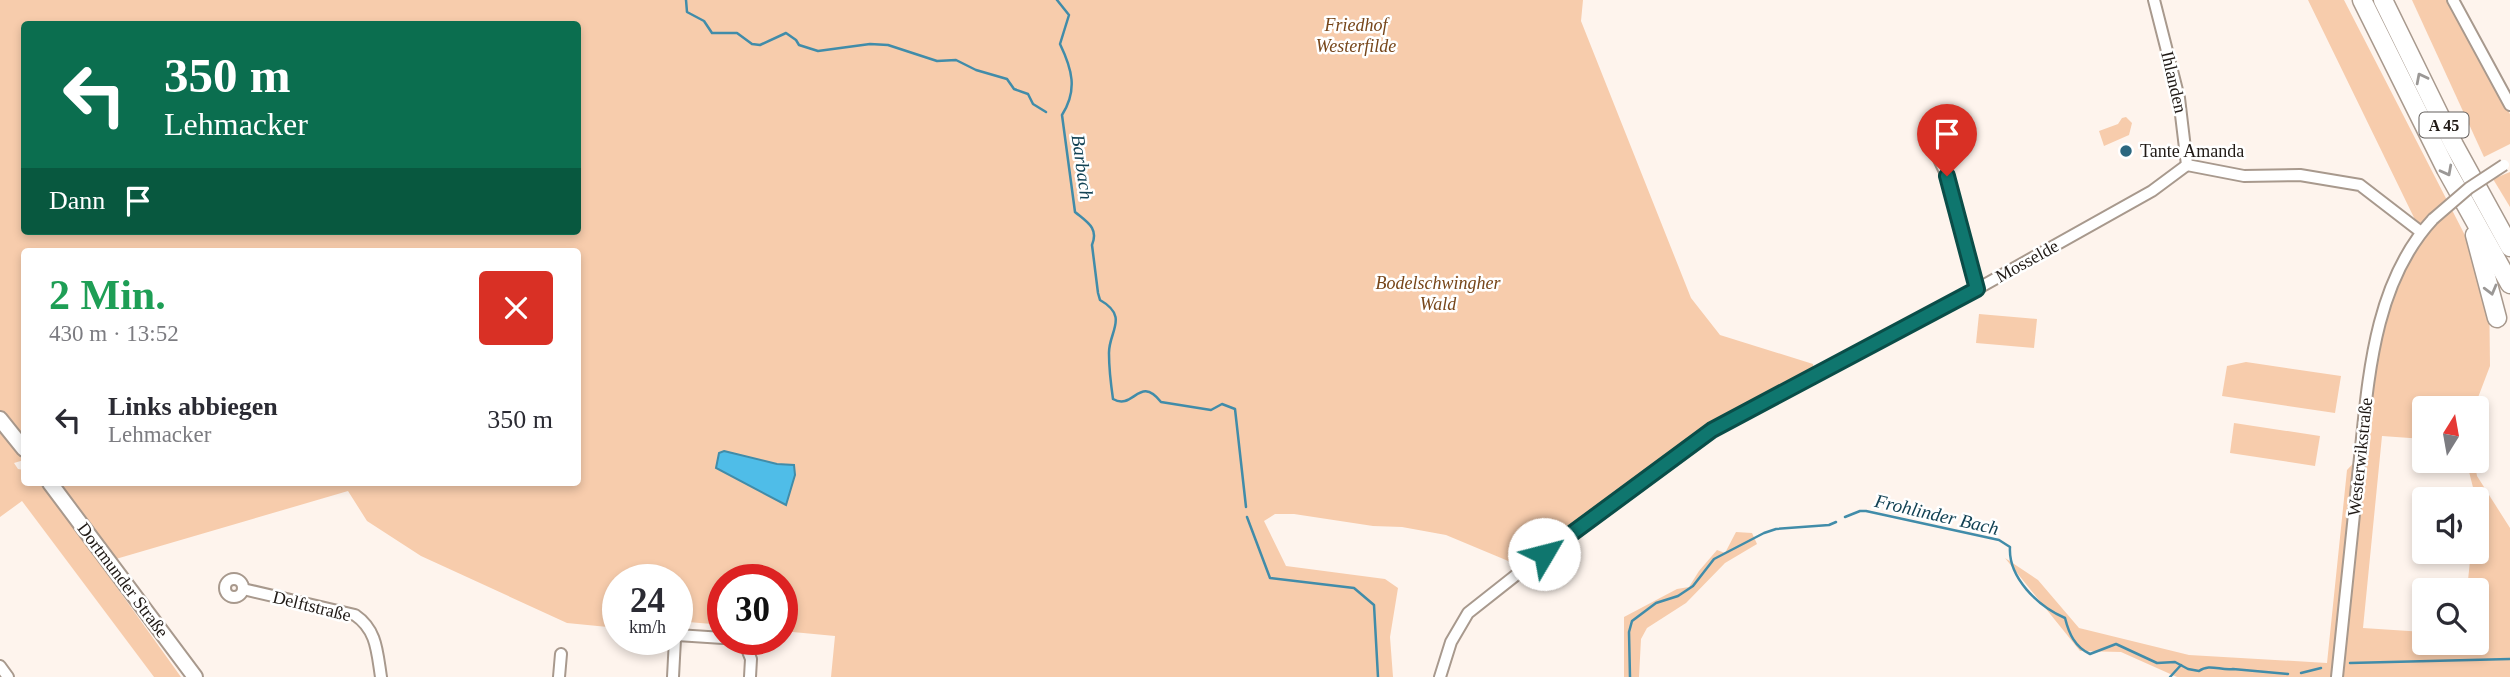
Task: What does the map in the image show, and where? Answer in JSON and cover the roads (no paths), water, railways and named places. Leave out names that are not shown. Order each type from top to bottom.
[{"type":"highway","name":"A 45","points":[[2362,0],[2410,100],[2510,284]]},
{"type":"highway","name":"A 45","points":[[2383,0],[2454,145],[2510,247]]},
{"type":"highway","points":[[2471,215],[2497,318]]},
{"type":"main road","points":[[0,419],[21,445]]},
{"type":"main road","name":"Dortmunder Straße","points":[[52,486],[195,677]]},
{"type":"street","name":"Ihlanden","points":[[2154,0],[2179,98],[2187,165]]},
{"type":"street","points":[[2453,0],[2510,105]]},
{"type":"street","points":[[1936,153],[1947,176],[1977,289]]},
{"type":"street","points":[[2187,165],[2244,176],[2300,175],[2360,185],[2421,232],[2469,188],[2507,163]]},
{"type":"street","name":"Mosselde","points":[[1440,677],[1451,642],[1468,613],[1688,446],[1738,415],[1977,289],[2152,191],[2187,165]]},
{"type":"street","name":"Westerwikstraße","points":[[2337,677],[2367,396],[2377,332],[2386,300],[2412,244],[2421,232]]},
{"type":"street","name":"Delftstraße","points":[[243,589],[355,615],[365,621],[374,638],[381,677]]},
{"type":"street","points":[[559,677],[561,654]]},
{"type":"street","points":[[673,677],[675,655]]},
{"type":"street","points":[[750,655],[750,677]]},
{"type":"street","points":[[0,666],[8,677]]},
{"type":"water","points":[[724,451],[777,464],[794,465],[795,475],[786,505],[716,468],[719,453]]},
{"type":"waterway","points":[[686,0],[687,12],[704,21],[712,33],[737,33],[752,44],[760,45],[786,33],[799,45],[818,51],[870,44],[888,45],[937,61],[956,60],[976,70],[1007,79],[1014,89],[1028,94],[1033,104],[1046,112]]},
{"type":"waterway","name":"Barbach","points":[[1057,0],[1069,15],[1060,44],[1068,62],[1072,88],[1062,115],[1075,212],[1093,230],[1092,245],[1098,293],[1100,300],[1109,306],[1116,319],[1109,354],[1113,399],[1126,401],[1147,391],[1161,402],[1211,410],[1222,404],[1235,409],[1246,507]]},
{"type":"waterway","name":"Frohlinder Bach","points":[[1845,517],[1866,511],[1999,540],[2010,547],[2019,580],[2035,598],[2065,618],[2073,639],[2080,648],[2090,654],[2116,644],[2157,663],[2175,662],[2199,671],[2211,667],[2288,674]]},
{"type":"waterway","name":"Barbach","points":[[1247,517],[1270,578],[1354,588],[1374,605],[1378,677]]},
{"type":"waterway","name":"Frohlinder Bach","points":[[1630,677],[1629,632],[1632,621],[1656,603],[1678,596],[1693,586],[1714,559],[1776,529],[1829,525],[1836,522]]},
{"type":"waterway","name":"Frohlinder Bach","points":[[2350,663],[2510,659]]},
{"type":"waterway","points":[[2170,677],[2181,665]]},
{"type":"waterway","name":"Frohlinder Bach","points":[[2301,673],[2321,668]]},
{"type":"place","name":"Tante Amanda","points":[[2126,151]]},
{"type":"park label","name":"Friedhof Westerfilde","points":[[1356,35]]},
{"type":"park label","name":"Bodelschwingher Wald","points":[[1438,293]]}]
